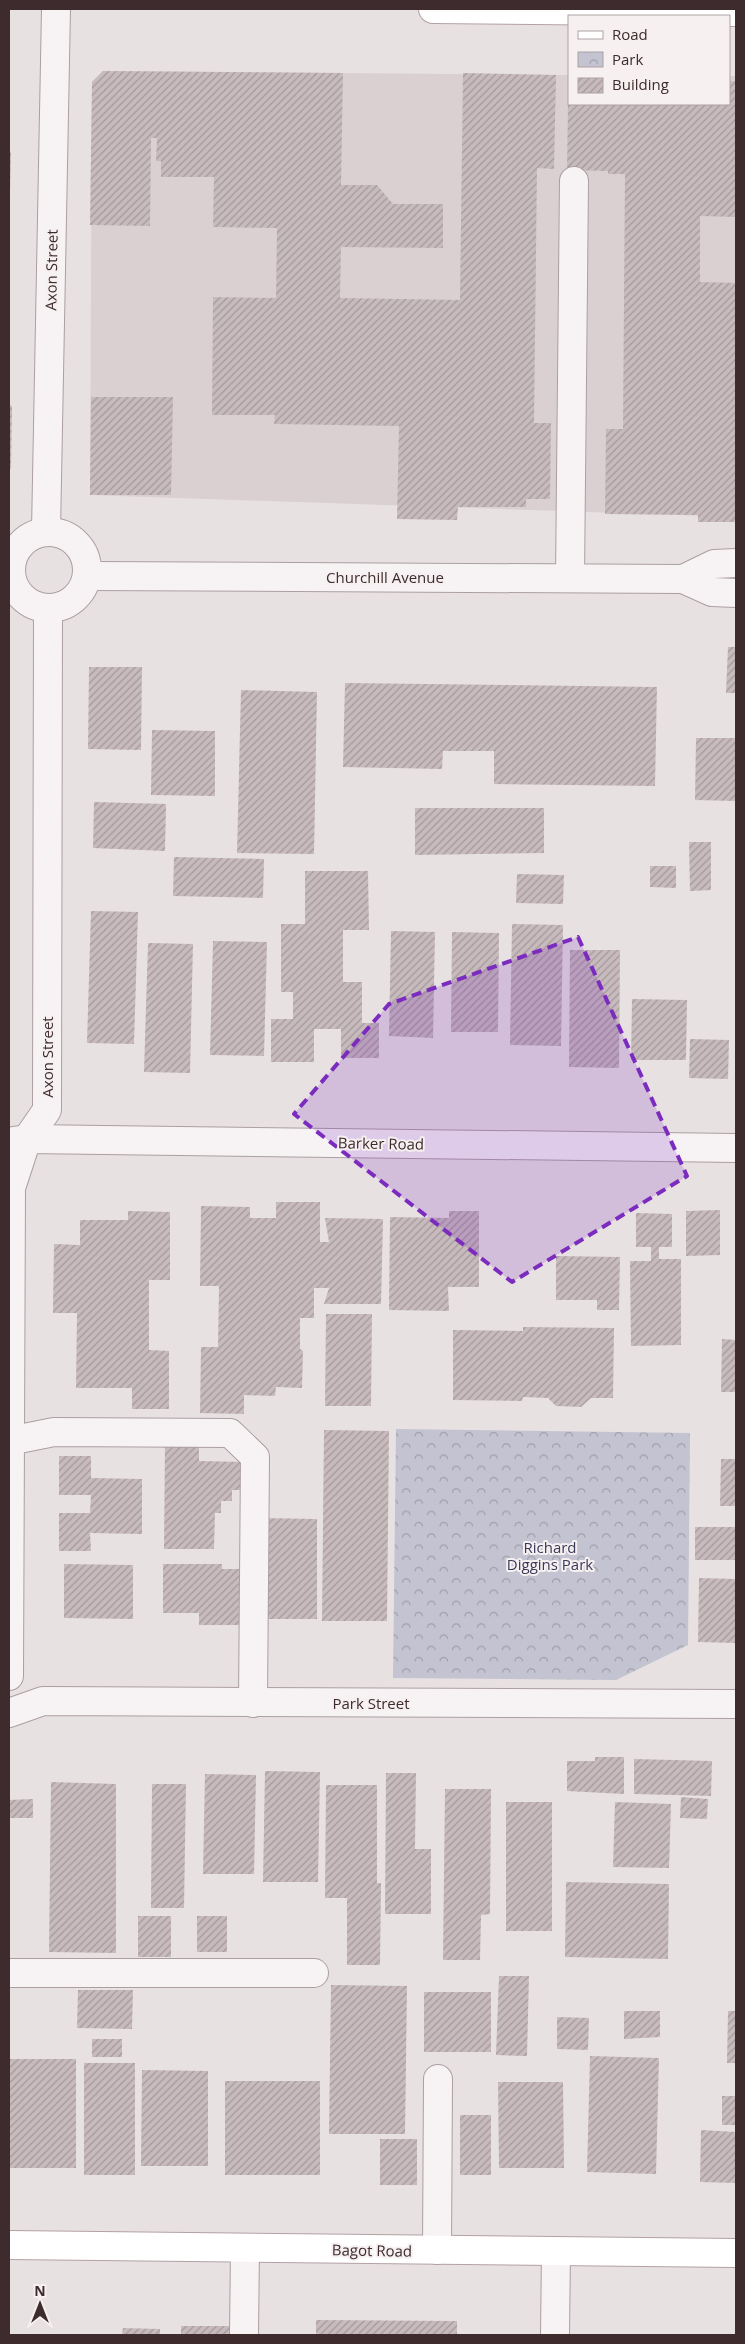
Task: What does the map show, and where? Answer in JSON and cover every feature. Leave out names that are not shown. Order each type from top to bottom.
[{"type":"main road","points":[[433,9],[736,12]]},
{"type":"main road","name":"Bagot Road","points":[[9,2246],[736,2253]]},
{"type":"street","name":"Axon Street","points":[[46,531],[56,9]]},
{"type":"street","points":[[570,578],[574,181]]},
{"type":"street","points":[[46,531],[58,532],[77,544],[84,554],[87,576],[77,595],[69,603],[48,608],[30,603],[23,598],[12,582],[10,573],[11,561],[24,540],[34,534],[46,531]]},
{"type":"street","name":"Churchill Avenue","points":[[683,579],[714,564],[736,563]]},
{"type":"street","name":"Churchill Avenue","points":[[87,576],[683,579],[712,592],[736,593]]},
{"type":"street","name":"Axon Street","points":[[9,1676],[11,1188],[15,1139],[47,1110],[48,608]]},
{"type":"street","name":"Barker Road","points":[[15,1139],[736,1148]]},
{"type":"street","points":[[10,1441],[54,1432],[230,1433],[255,1457],[253,1702]]},
{"type":"street","name":"Park Street","points":[[9,1713],[44,1701],[736,1704]]},
{"type":"street","points":[[9,1973],[314,1973]]},
{"type":"street","points":[[437,2250],[438,2079]]},
{"type":"street","points":[[244,2335],[245,2248]]},
{"type":"street","points":[[555,2335],[556,2251]]},
{"type":"highlighted area","points":[[578,937],[687,1176],[512,1282],[294,1114],[389,1004]]},
{"type":"shaded area","points":[[103,71],[568,75],[568,105],[730,105],[730,76],[736,76],[736,517],[90,495],[92,82]]},
{"type":"green space","name":"Richard Diggins Park","points":[[396,1429],[690,1433],[688,1645],[616,1680],[393,1678]]},
{"type":"building","points":[[103,71],[343,73],[341,185],[377,185],[393,204],[443,204],[443,248],[341,247],[340,298],[460,300],[463,73],[556,75],[554,169],[537,168],[534,423],[551,423],[550,499],[526,499],[526,507],[458,507],[457,520],[397,519],[399,426],[274,424],[275,415],[212,415],[213,297],[276,298],[277,228],[213,227],[214,177],[161,177],[161,161],[156,161],[157,138],[151,138],[150,226],[90,225],[92,82]]},
{"type":"building","points":[[730,81],[736,81],[736,217],[700,216],[700,282],[736,283],[736,522],[698,522],[698,515],[605,514],[606,429],[623,429],[625,174],[608,174],[608,171],[567,170],[568,104],[730,105]]},
{"type":"building","points":[[9,150],[11,153],[10,194],[9,194]]},
{"type":"building","points":[[91,397],[173,397],[171,495],[90,495]]},
{"type":"building","points":[[9,403],[12,407],[11,468],[9,470]]},
{"type":"building","points":[[728,647],[736,647],[736,693],[726,693]]},
{"type":"building","points":[[89,667],[142,667],[141,750],[88,749]]},
{"type":"building","points":[[345,683],[657,687],[655,786],[494,784],[494,751],[443,751],[442,769],[343,767]]},
{"type":"building","points":[[241,690],[317,692],[314,854],[237,853]]},
{"type":"building","points":[[152,730],[215,731],[215,796],[151,795]]},
{"type":"building","points":[[696,738],[736,738],[736,801],[695,800]]},
{"type":"building","points":[[94,802],[166,804],[165,851],[93,848]]},
{"type":"building","points":[[415,808],[544,808],[544,853],[415,855]]},
{"type":"building","points":[[689,842],[711,842],[711,890],[690,891]]},
{"type":"building","points":[[174,857],[264,859],[263,898],[173,896]]},
{"type":"building","points":[[650,866],[676,866],[676,888],[650,887]]},
{"type":"building","points":[[305,871],[368,871],[369,930],[343,930],[343,982],[362,982],[362,1023],[379,1023],[379,1058],[341,1058],[341,1029],[314,1029],[314,1062],[271,1062],[271,1019],[293,1019],[293,992],[281,992],[281,924],[305,924]]},
{"type":"building","points":[[517,874],[564,875],[563,904],[516,903]]},
{"type":"building","points":[[91,911],[138,912],[134,1044],[87,1043]]},
{"type":"building","points":[[512,924],[563,925],[561,1046],[510,1045]]},
{"type":"building","points":[[391,931],[435,932],[433,1038],[389,1036]]},
{"type":"building","points":[[452,932],[499,933],[498,1032],[451,1032]]},
{"type":"building","points":[[213,941],[267,942],[264,1056],[210,1055]]},
{"type":"building","points":[[148,943],[193,944],[190,1073],[144,1072]]},
{"type":"building","points":[[570,950],[620,950],[619,1068],[569,1067]]},
{"type":"building","points":[[632,999],[687,1000],[686,1060],[631,1060]]},
{"type":"building","points":[[690,1039],[729,1040],[728,1079],[689,1078]]},
{"type":"building","points":[[276,1202],[320,1202],[320,1242],[329,1242],[325,1218],[383,1219],[381,1304],[324,1304],[329,1288],[314,1288],[314,1318],[300,1318],[300,1349],[303,1351],[302,1388],[276,1387],[275,1396],[244,1395],[244,1414],[200,1413],[201,1347],[218,1347],[219,1286],[200,1286],[201,1206],[250,1207],[250,1218],[276,1218]]},
{"type":"building","points":[[720,1210],[720,1255],[686,1256],[686,1211]]},
{"type":"building","points":[[128,1211],[170,1212],[170,1280],[149,1280],[149,1350],[169,1351],[169,1409],[132,1409],[132,1388],[76,1388],[77,1313],[53,1313],[54,1244],[80,1245],[80,1220],[128,1220]]},
{"type":"building","points":[[449,1211],[479,1211],[479,1287],[448,1287],[449,1311],[389,1310],[390,1217],[449,1218]]},
{"type":"building","points":[[636,1213],[672,1214],[672,1247],[659,1247],[659,1259],[681,1259],[681,1345],[631,1346],[630,1261],[651,1261],[651,1247],[636,1247]]},
{"type":"building","points":[[556,1256],[620,1257],[619,1310],[597,1310],[597,1300],[556,1300]]},
{"type":"building","points":[[326,1314],[372,1314],[371,1406],[325,1406]]},
{"type":"building","points":[[523,1327],[614,1328],[613,1398],[591,1398],[581,1407],[556,1406],[548,1398],[523,1397],[522,1401],[453,1400],[453,1330],[523,1331]]},
{"type":"building","points":[[722,1339],[736,1340],[736,1392],[721,1392]]},
{"type":"building","points":[[324,1430],[389,1431],[387,1621],[322,1621]]},
{"type":"building","points":[[165,1444],[199,1444],[199,1461],[246,1462],[246,1490],[232,1490],[232,1501],[221,1501],[221,1513],[215,1513],[214,1549],[164,1549]]},
{"type":"building","points":[[59,1456],[91,1456],[91,1478],[142,1479],[142,1534],[90,1533],[91,1551],[59,1551],[59,1513],[90,1513],[91,1495],[59,1495]]},
{"type":"building","points":[[721,1459],[736,1459],[736,1506],[720,1506]]},
{"type":"building","points":[[263,1518],[317,1519],[317,1619],[263,1619]]},
{"type":"building","points":[[695,1527],[736,1527],[736,1560],[695,1560]]},
{"type":"building","points":[[64,1564],[133,1565],[133,1619],[64,1618]]},
{"type":"building","points":[[163,1564],[222,1564],[222,1569],[243,1569],[243,1625],[199,1625],[199,1613],[163,1613]]},
{"type":"building","points":[[699,1578],[736,1579],[736,1643],[698,1642]]},
{"type":"building","points":[[595,1757],[624,1757],[624,1794],[567,1791],[567,1761],[595,1761]]},
{"type":"building","points":[[634,1759],[712,1761],[711,1796],[634,1794]]},
{"type":"building","points":[[265,1771],[320,1772],[318,1882],[263,1882]]},
{"type":"building","points":[[386,1773],[416,1773],[415,1849],[431,1849],[431,1914],[385,1914]]},
{"type":"building","points":[[205,1774],[256,1775],[254,1874],[203,1874]]},
{"type":"building","points":[[51,1782],[116,1784],[116,1953],[49,1952]]},
{"type":"building","points":[[152,1784],[186,1784],[184,1908],[151,1908]]},
{"type":"building","points":[[326,1785],[377,1785],[377,1883],[381,1883],[380,1965],[347,1965],[347,1898],[325,1898]]},
{"type":"building","points":[[445,1789],[491,1789],[490,1914],[481,1915],[480,1960],[443,1960]]},
{"type":"building","points":[[681,1797],[708,1799],[707,1819],[680,1818]]},
{"type":"building","points":[[33,1799],[33,1818],[9,1818],[9,1800]]},
{"type":"building","points":[[506,1802],[552,1802],[552,1931],[506,1931]]},
{"type":"building","points":[[615,1802],[671,1804],[669,1868],[613,1867]]},
{"type":"building","points":[[566,1882],[669,1884],[668,1959],[565,1957]]},
{"type":"building","points":[[138,1916],[171,1916],[171,1957],[138,1957]]},
{"type":"building","points":[[197,1916],[227,1916],[227,1952],[197,1952]]},
{"type":"building","points":[[499,1976],[529,1976],[527,2056],[496,2055]]},
{"type":"building","points":[[331,1985],[407,1986],[405,2134],[329,2134]]},
{"type":"building","points":[[78,1990],[133,1990],[132,2029],[77,2028]]},
{"type":"building","points":[[424,1992],[491,1992],[491,2052],[424,2052]]},
{"type":"building","points":[[624,2011],[660,2011],[660,2037],[624,2039]]},
{"type":"building","points":[[728,2011],[736,2011],[736,2063],[727,2063]]},
{"type":"building","points":[[557,2017],[589,2018],[588,2050],[557,2049]]},
{"type":"building","points":[[92,2039],[122,2039],[122,2057],[92,2057]]},
{"type":"building","points":[[590,2056],[659,2058],[656,2174],[587,2172]]},
{"type":"building","points":[[9,2059],[76,2059],[76,2168],[9,2168]]},
{"type":"building","points":[[84,2063],[135,2063],[135,2175],[84,2175]]},
{"type":"building","points":[[142,2070],[208,2071],[208,2166],[141,2166]]},
{"type":"building","points":[[225,2081],[320,2081],[320,2175],[225,2175]]},
{"type":"building","points":[[498,2082],[563,2082],[564,2168],[499,2168]]},
{"type":"building","points":[[722,2096],[736,2096],[736,2125],[722,2125]]},
{"type":"building","points":[[460,2115],[491,2115],[491,2175],[460,2175]]},
{"type":"building","points":[[701,2130],[736,2132],[736,2183],[700,2182]]},
{"type":"building","points":[[380,2139],[417,2139],[417,2185],[380,2185]]},
{"type":"building","points":[[316,2320],[457,2321],[457,2335],[316,2335]]},
{"type":"building","points":[[181,2326],[232,2326],[232,2335],[181,2335]]},
{"type":"building","points":[[123,2328],[160,2329],[160,2335],[122,2335]]}]
